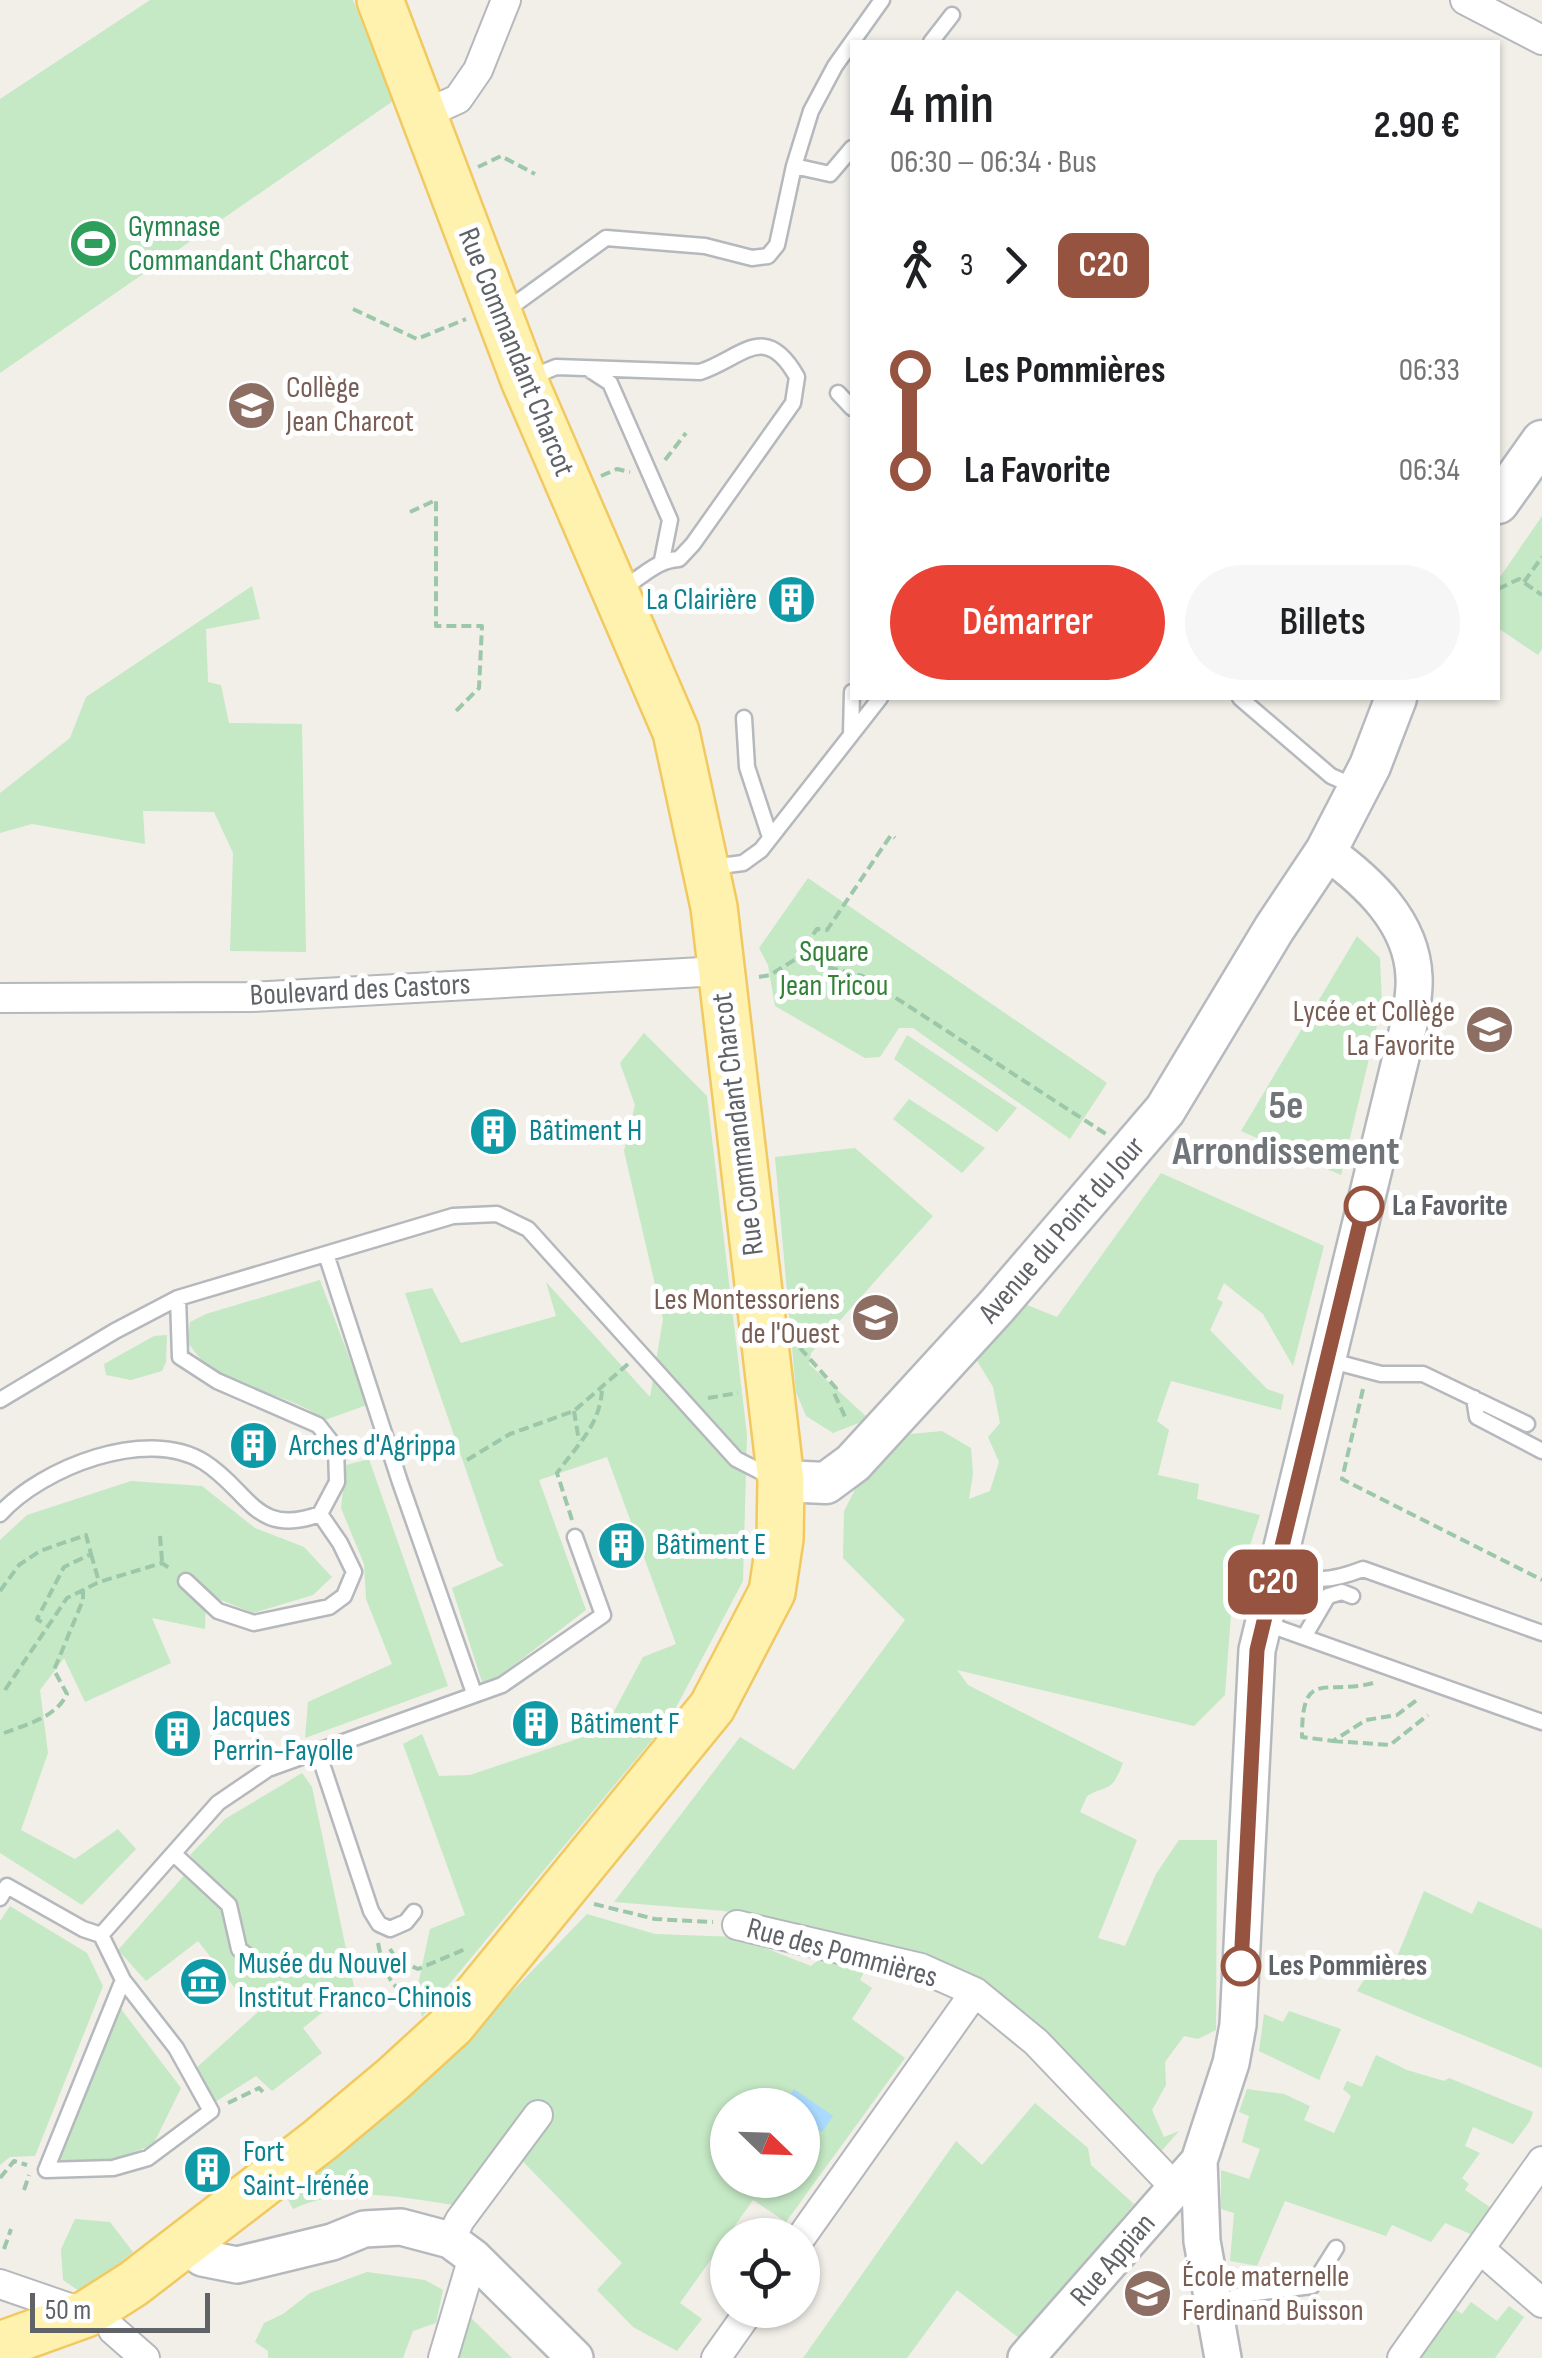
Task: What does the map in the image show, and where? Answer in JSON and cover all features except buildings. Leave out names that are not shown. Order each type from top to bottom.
[{"type":"main road","name":"Rue Commandant Charcot","points":[[115,2334],[132,2284],[198,2247],[393,2080],[452,2024],[712,1707],[772,1592],[780,1539],[781,1481],[737,974],[714,907],[676,732],[524,380],[487,315],[425,114],[380,0]]},
{"type":"main road","points":[[1500,500],[1540,449]]},
{"type":"main road","name":"Avenue du Point du Jour","points":[[781,1481],[826,1484],[853,1463],[996,1307],[1165,1110],[1326,851],[1359,788],[1395,700]]},
{"type":"main road","points":[[0,2345],[115,2334]]},
{"type":"main road","points":[[40,2358],[115,2334]]},
{"type":"street","points":[[425,114],[458,100],[478,70],[506,0]]},
{"type":"street","points":[[1465,0],[1542,40]]},
{"type":"street","points":[[1223,2358],[1192,2182],[1231,2064],[1238,2024],[1257,1650],[1411,1016],[1414,974],[1405,938],[1392,913],[1356,873],[1326,851]]},
{"type":"street","name":"Boulevard des Castors","points":[[0,998],[252,997],[737,974]]},
{"type":"street","name":"Rue des Pommières","points":[[738,1925],[922,1968],[975,1992],[1036,2042],[1164,2177],[1192,2182]]},
{"type":"street","points":[[815,2218],[975,1992]]},
{"type":"street","points":[[442,2358],[462,2248],[460,2220],[538,2115]]},
{"type":"street","points":[[1402,2358],[1542,2161]]},
{"type":"street","name":"Rue Appian","points":[[1026,2358],[1192,2182]]},
{"type":"street","points":[[198,2247],[237,2265],[332,2242],[364,2228],[401,2226],[462,2248],[574,2358]]},
{"type":"street","points":[[1480,2249],[1542,2303]]},
{"type":"street","points":[[0,2284],[115,2334]]},
{"type":"street","points":[[716,2358],[737,2328]]},
{"type":"lane","points":[[855,40],[882,0]]},
{"type":"lane","points":[[934,40],[952,16]]},
{"type":"lane","points":[[487,315],[514,308],[606,238],[705,246],[752,258],[768,256],[777,245],[794,166],[812,111],[850,47]]},
{"type":"lane","points":[[794,166],[830,174],[850,150]]},
{"type":"lane","points":[[524,380],[556,367],[700,372],[755,346],[778,352],[797,378],[793,403],[693,544],[679,558],[662,560],[641,578],[617,590]]},
{"type":"lane","points":[[588,370],[610,383],[670,520],[662,560]]},
{"type":"lane","points":[[838,393],[850,406]]},
{"type":"lane","points":[[851,734],[852,700]]},
{"type":"lane","points":[[706,868],[742,863],[760,850],[878,700]]},
{"type":"lane","points":[[1242,700],[1331,776],[1359,788]]},
{"type":"lane","points":[[744,718],[747,767],[770,837]]},
{"type":"lane","points":[[0,1400],[178,1298],[453,1216],[497,1214],[528,1229],[736,1460],[781,1481]]},
{"type":"lane","points":[[326,1254],[474,1693]]},
{"type":"lane","points":[[0,1514],[27,1488],[83,1460],[124,1451],[171,1450],[204,1462],[258,1512],[269,1517],[302,1521],[320,1514],[336,1482],[336,1448],[318,1425],[217,1381],[180,1357],[178,1298]]},
{"type":"lane","points":[[1327,1360],[1381,1374],[1423,1374],[1527,1424]]},
{"type":"lane","points":[[1474,1398],[1477,1417],[1542,1451]]},
{"type":"lane","points":[[186,1581],[218,1611],[254,1623],[330,1608],[344,1596],[354,1572],[320,1514]]},
{"type":"lane","points":[[101,1935],[218,1803],[268,1769],[502,1685],[603,1615],[575,1537]]},
{"type":"lane","points":[[1276,1572],[1332,1581],[1363,1569],[1542,1633]]},
{"type":"lane","points":[[1304,1638],[1328,1596],[1342,1592],[1352,1596]]},
{"type":"lane","points":[[1263,1623],[1542,1722]]},
{"type":"lane","points":[[318,1752],[371,1911],[379,1924],[390,1930],[406,1922],[414,1912]]},
{"type":"lane","points":[[174,1854],[229,1905],[239,1949],[255,1962]]},
{"type":"lane","points":[[2,1889],[101,1935],[123,1980],[176,2048],[211,2111],[148,2158],[113,2168],[46,2170],[123,1980]]},
{"type":"lane","points":[[1214,2305],[1240,2295],[1312,2286],[1336,2248]]},
{"type":"path","points":[[469,170],[501,156],[535,174]]},
{"type":"path","points":[[352,310],[417,339],[487,315]]},
{"type":"path","points":[[410,512],[436,500],[436,626],[482,626],[480,688],[456,711]]},
{"type":"path","points":[[1524,582],[1542,557]]},
{"type":"path","points":[[1500,587],[1519,579],[1542,596]]},
{"type":"path","points":[[737,974],[770,975],[796,960],[818,929],[827,930],[876,852],[891,835],[895,838]]},
{"type":"path","points":[[796,960],[862,976],[1115,1140]]},
{"type":"path","points":[[800,1348],[836,1388],[834,1393],[854,1435]]},
{"type":"path","points":[[466,1460],[510,1434],[574,1411],[621,1370]]},
{"type":"path","points":[[1342,1479],[1368,1370]]},
{"type":"path","points":[[575,1537],[557,1473],[602,1408],[602,1386]]},
{"type":"path","points":[[704,1398],[737,1393]]},
{"type":"path","points":[[574,1411],[580,1442]]},
{"type":"path","points":[[1330,1474],[1542,1580]]},
{"type":"path","points":[[0,1591],[19,1565],[40,1551],[86,1535],[99,1582]]},
{"type":"path","points":[[160,1536],[162,1562],[186,1581]]},
{"type":"path","points":[[46,1625],[36,1619],[64,1567],[91,1554]]},
{"type":"path","points":[[5,1690],[67,1598],[99,1582],[162,1562]]},
{"type":"path","points":[[4,1733],[62,1706],[68,1694],[54,1670],[83,1600],[83,1589]]},
{"type":"path","points":[[1393,1669],[1380,1680],[1360,1686],[1317,1688],[1307,1695],[1302,1706],[1302,1737],[1390,1745],[1428,1716]]},
{"type":"path","points":[[1334,1741],[1366,1720],[1397,1715],[1415,1703],[1428,1682]]},
{"type":"path","name":"Rue des Pommières","points":[[584,1899],[654,1919],[738,1925]]},
{"type":"path","points":[[380,1932],[396,1959],[418,1970],[473,1946]]},
{"type":"path","points":[[377,1944],[387,1979],[402,1996],[414,2002]]},
{"type":"path","points":[[211,2111],[260,2088],[266,2096]]},
{"type":"path","points":[[0,2178],[14,2160],[46,2170]]},
{"type":"path","points":[[4,2249],[11,2228]]},
{"type":"green space","name":"Gymnase Commandant Charcot","points":[[150,0],[353,0],[393,101],[0,373],[0,99]]},
{"type":"green space","points":[[1542,516],[1542,649],[1538,655],[1500,629],[1500,577]]},
{"type":"green space","points":[[252,586],[260,619],[206,629],[208,682],[221,685],[229,723],[302,724],[306,952],[230,951],[233,853],[214,812],[143,811],[145,844],[32,824],[0,833],[0,793],[70,738],[86,697]]},
{"type":"green space","name":"Square Jean Tricou","points":[[808,878],[1107,1083],[1070,1139],[913,1028],[899,1028],[880,1057],[865,1058],[775,1006],[768,965],[759,948]]},
{"type":"green space","points":[[1357,936],[1380,958],[1382,1005],[1341,1175],[1241,1131]]},
{"type":"green space","points":[[644,1033],[707,1096],[747,1435],[743,1581],[671,1717],[422,2017],[416,1994],[430,1929],[465,1915],[403,1744],[422,1734],[439,1776],[470,1775],[604,1730],[643,1657],[676,1644],[607,1457],[539,1480],[586,1610],[497,1678],[482,1682],[452,1588],[504,1565],[497,1560],[405,1293],[432,1288],[461,1343],[556,1316],[546,1282],[650,1397],[663,1319],[624,1151],[635,1105],[620,1063]]},
{"type":"green space","points":[[907,1035],[1017,1108],[997,1132],[894,1059]]},
{"type":"green space","points":[[909,1099],[985,1148],[962,1173],[893,1119]]},
{"type":"green space","points":[[855,1148],[933,1216],[811,1353],[809,1364],[869,1419],[833,1433],[806,1416],[796,1392],[775,1157]]},
{"type":"green space","points":[[1161,1173],[1324,1246],[1293,1366],[1263,1314],[1224,1283],[1217,1299],[1223,1302],[1210,1330],[1267,1389],[1284,1395],[1281,1410],[1171,1381],[1157,1421],[1169,1430],[1158,1475],[1199,1484],[1197,1499],[1260,1515],[1232,1600],[1225,1695],[1194,1726],[957,1670],[968,1685],[1123,1763],[1113,1783],[1087,1796],[1080,1812],[1137,1840],[1098,1938],[1125,1946],[1156,1874],[1179,1840],[1217,1840],[1216,2030],[1198,2039],[1184,2036],[1165,2062],[1166,2085],[1152,2110],[1164,2137],[1179,2131],[1157,2156],[933,1959],[725,1911],[614,1902],[740,1737],[794,1770],[905,1620],[843,1558],[844,1511],[858,1484],[911,1434],[942,1431],[971,1448],[973,1474],[969,1499],[990,1491],[999,1462],[988,1437],[1000,1423],[993,1387],[976,1359],[1022,1303],[1057,1317]]},
{"type":"green space","points":[[320,1280],[367,1405],[325,1420],[222,1374],[205,1364],[187,1342],[190,1322],[206,1314]]},
{"type":"green space","points":[[167,1335],[162,1371],[131,1380],[106,1375],[104,1364],[154,1336]]},
{"type":"green space","points":[[369,1459],[448,1686],[305,1738],[308,1702],[392,1664],[366,1599],[364,1564],[341,1508],[346,1465]]},
{"type":"green space","points":[[131,1481],[202,1486],[255,1528],[304,1547],[332,1577],[313,1595],[253,1613],[206,1594],[205,1629],[152,1618],[171,1663],[85,1702],[64,1658],[40,1690],[48,1753],[21,1830],[75,1859],[118,1829],[136,1849],[82,1905],[0,1853],[0,1540],[27,1515]]},
{"type":"green space","points":[[302,1773],[312,1787],[354,1987],[303,2028],[322,2053],[272,2091],[256,2076],[212,2104],[194,2070],[258,2012],[253,2011],[198,1941],[146,1981],[118,1950],[196,1862],[190,1855],[225,1819]]},
{"type":"green space","points":[[1424,1891],[1472,1914],[1478,1901],[1542,1929],[1542,2068],[1357,1991],[1372,1967],[1390,1974]]},
{"type":"green space","points":[[10,1906],[87,1953],[103,1986],[35,2156],[10,2157],[0,2165],[0,1921]]},
{"type":"green space","points":[[587,1914],[655,1934],[737,1937],[811,1966],[822,1957],[866,1968],[860,1980],[872,1988],[852,2019],[905,2058],[820,2175],[820,2088],[710,2088],[710,2198],[803,2198],[789,2218],[780,2218],[753,2200],[740,2218],[710,2218],[710,2261],[680,2303],[702,2319],[677,2351],[633,2327],[597,2290],[622,2263],[501,2139],[454,2205],[353,2195],[293,2209],[286,2196],[447,2059]]},
{"type":"green space","points":[[121,2009],[181,2088],[153,2145],[97,2165],[54,2163],[111,2021]]},
{"type":"green space","points":[[1289,2011],[1341,2029],[1319,2080],[1259,2051],[1264,2014],[1283,2022]]},
{"type":"green space","points":[[1376,2055],[1407,2070],[1444,2081],[1449,2078],[1533,2112],[1513,2144],[1473,2127],[1465,2146],[1480,2153],[1462,2178],[1469,2184],[1465,2190],[1494,2210],[1475,2236],[1445,2223],[1431,2242],[1392,2225],[1386,2236],[1285,2201],[1257,2266],[1230,2261],[1234,2213],[1221,2209],[1221,2170],[1249,2179],[1260,2149],[1242,2142],[1249,2116],[1239,2112],[1247,2089],[1284,2094],[1310,2106],[1304,2120],[1334,2133],[1351,2096],[1343,2089],[1347,2081],[1362,2087]]},
{"type":"green space","points":[[1035,2103],[1088,2148],[1091,2165],[1134,2204],[1019,2338],[957,2290],[907,2358],[803,2358],[956,2141],[982,2165]]},
{"type":"green space","points":[[75,2219],[110,2222],[133,2252],[82,2293],[63,2280],[61,2249]]},
{"type":"green space","points":[[367,2272],[425,2280],[443,2290],[436,2323],[413,2331],[403,2358],[268,2358],[268,2351],[255,2342],[264,2323],[310,2293]]},
{"type":"green space","points":[[1471,2302],[1497,2321],[1509,2306],[1524,2317],[1495,2358],[1417,2358],[1451,2306],[1462,2314]]},
{"type":"green space","points":[[469,2316],[512,2358],[452,2358]]},
{"type":"water","points":[[820,2107],[833,2116],[820,2131]]},
{"type":"bus line","name":"C20","points":[[1241,1966],[1257,1650],[1364,1206]]},
{"type":"place","name":"Gymnase Commandant Charcot","points":[[93,244]]},
{"type":"place","name":"Collège Jean Charcot","points":[[251,405]]},
{"type":"place","name":"La Clairière","points":[[792,600]]},
{"type":"place","name":"Lycée et Collège La Favorite","points":[[1490,1029]]},
{"type":"place","name":"Bâtiment H","points":[[494,1131]]},
{"type":"place","name":"La Favorite","points":[[1364,1206]]},
{"type":"place","name":"Les Montessoriens de l'Ouest","points":[[875,1317]]},
{"type":"place","name":"Arches d'Agrippa","points":[[254,1446]]},
{"type":"place","name":"Bâtiment E","points":[[621,1545]]},
{"type":"place","name":"Bâtiment F","points":[[535,1724]]},
{"type":"place","name":"Jacques Perrin-Fayolle","points":[[178,1734]]},
{"type":"place","name":"Les Pommières","points":[[1241,1966]]},
{"type":"place","name":"Musée du Nouvel Institut Franco-Chinois","points":[[203,1981]]},
{"type":"place","name":"Fort Saint-Irénée","points":[[208,2169]]},
{"type":"place","name":"École maternelle Ferdinand Buisson","points":[[1147,2294]]},
{"type":"district","name":"5e Arrondissement","points":[[1286,1129]]}]
